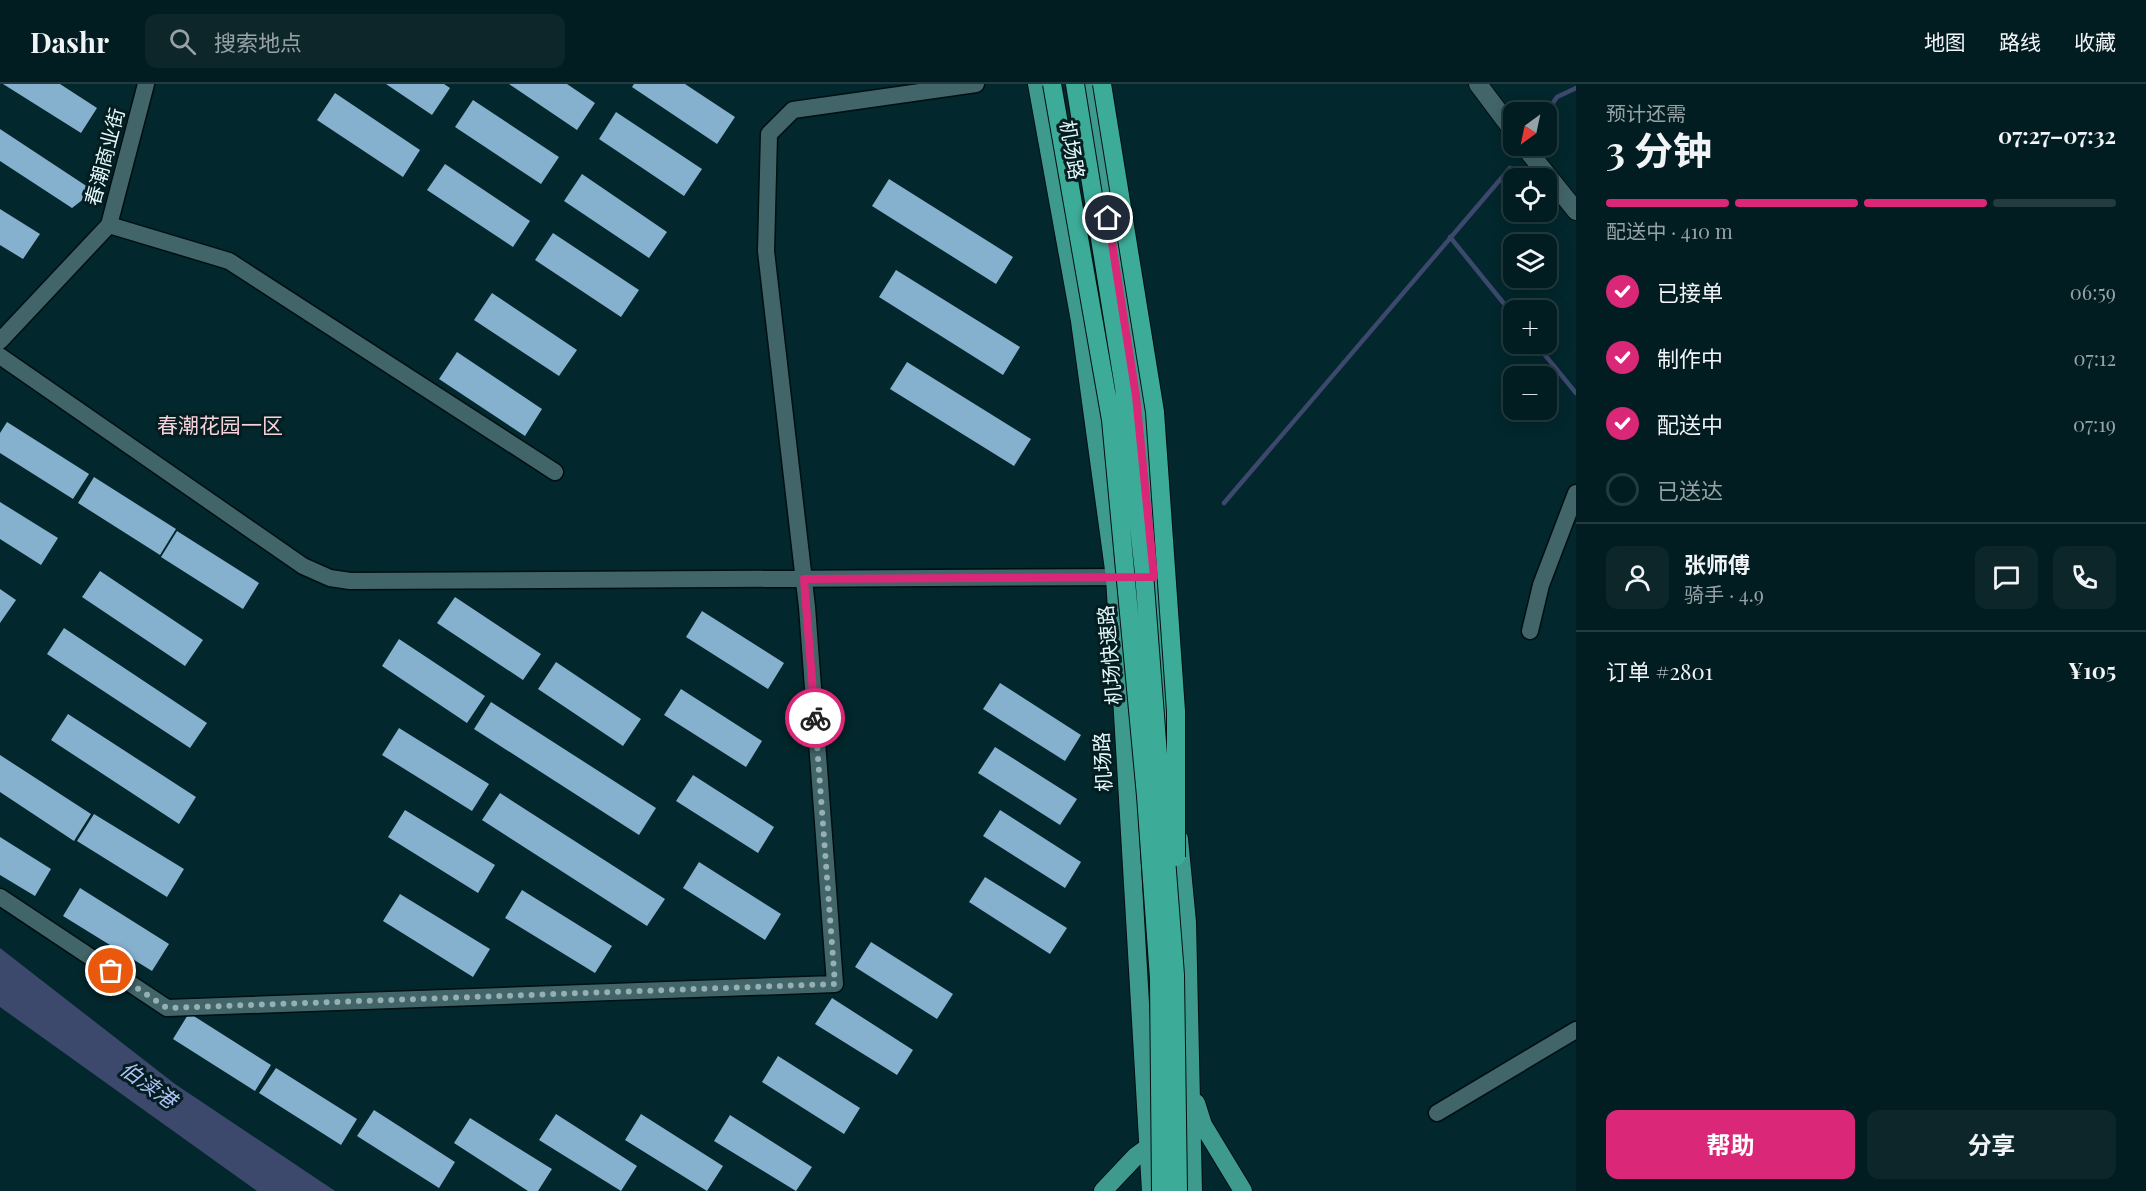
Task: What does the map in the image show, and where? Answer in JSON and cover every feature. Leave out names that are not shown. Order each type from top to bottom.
[{"type":"highway","name":"机场快速路","points":[[1052,84],[1111,420],[1146,796],[1159,978],[1161,1191]]},
{"type":"highway","name":"机场快速路","points":[[1075,84],[1124,387],[1144,573],[1175,975],[1178,1191]]},
{"type":"highway","points":[[1102,84],[1155,412],[1176,711],[1175,975]]},
{"type":"main road","name":"机场路","points":[[1037,84],[1080,321],[1115,577],[1151,1191]]},
{"type":"main road","name":"机场路","points":[[1087,84],[1136,396],[1154,577],[1187,922],[1193,1191]]},
{"type":"main road","points":[[1190,1083],[1203,1125],[1244,1191]]},
{"type":"main road","points":[[1103,1191],[1136,1156],[1148,1148]]},
{"type":"street","name":"春潮商业街","points":[[0,341],[109,225],[146,84]]},
{"type":"street","points":[[0,897],[167,1008],[835,984],[804,579],[766,251],[769,134],[793,111],[976,84]]},
{"type":"street","points":[[1478,84],[1503,117]]},
{"type":"street","points":[[1532,156],[1576,211]]},
{"type":"street","points":[[109,225],[229,261],[555,472]]},
{"type":"street","points":[[0,356],[303,566],[330,578],[350,581],[1154,577]]},
{"type":"street","points":[[1530,631],[1541,585],[1576,493]]},
{"type":"street","points":[[1437,1113],[1576,1030]]},
{"type":"water","name":"伯渎港","points":[[0,948],[175,1084],[335,1191],[257,1191],[0,1007]]},
{"type":"building","points":[[3,84],[60,84],[97,108],[81,133]]},
{"type":"building","points":[[386,84],[444,84],[450,88],[432,115]]},
{"type":"building","points":[[509,84],[567,84],[595,103],[577,130]]},
{"type":"building","points":[[634,84],[685,84],[735,117],[717,144],[632,87]]},
{"type":"building","points":[[335,93],[420,150],[403,177],[317,120]]},
{"type":"building","points":[[473,100],[559,157],[541,184],[455,127]]},
{"type":"building","points":[[616,112],[702,169],[684,196],[599,139]]},
{"type":"building","points":[[0,129],[94,191],[72,208],[0,161]]},
{"type":"building","points":[[445,164],[530,221],[513,247],[427,190]]},
{"type":"building","points":[[582,174],[667,232],[649,258],[564,201]]},
{"type":"building","points":[[889,179],[1013,257],[996,284],[872,206]]},
{"type":"building","points":[[0,209],[40,234],[23,259],[0,245]]},
{"type":"building","points":[[553,233],[639,290],[621,317],[535,260]]},
{"type":"building","points":[[896,270],[1020,347],[1003,375],[879,297]]},
{"type":"building","points":[[492,293],[577,350],[559,376],[474,320]]},
{"type":"building","points":[[457,352],[542,409],[525,436],[439,379]]},
{"type":"building","points":[[907,362],[1031,439],[1014,466],[890,389]]},
{"type":"building","points":[[7,422],[89,474],[73,499],[0,453],[0,433]]},
{"type":"building","points":[[94,477],[176,529],[160,555],[78,503]]},
{"type":"building","points":[[0,502],[58,538],[41,565],[0,539]]},
{"type":"building","points":[[177,531],[259,583],[243,609],[161,557]]},
{"type":"building","points":[[100,571],[203,640],[185,666],[82,597]]},
{"type":"building","points":[[0,589],[16,600],[0,623]]},
{"type":"building","points":[[455,597],[541,654],[523,680],[437,623]]},
{"type":"building","points":[[702,611],[784,663],[768,689],[686,637]]},
{"type":"building","points":[[64,628],[207,723],[190,748],[47,654]]},
{"type":"building","points":[[399,639],[485,696],[467,723],[382,666]]},
{"type":"building","points":[[556,662],[641,719],[623,746],[538,689]]},
{"type":"building","points":[[1000,683],[1081,735],[1065,761],[983,709]]},
{"type":"building","points":[[681,689],[762,741],[746,767],[664,715]]},
{"type":"building","points":[[491,702],[656,808],[639,835],[474,729]]},
{"type":"building","points":[[68,714],[196,797],[179,824],[51,740]]},
{"type":"building","points":[[399,728],[489,784],[472,811],[382,755]]},
{"type":"building","points":[[995,747],[1077,799],[1060,825],[978,773]]},
{"type":"building","points":[[0,755],[91,814],[74,841],[0,792]]},
{"type":"building","points":[[693,775],[774,827],[758,853],[676,801]]},
{"type":"building","points":[[500,793],[665,899],[647,926],[482,820]]},
{"type":"building","points":[[405,810],[495,865],[478,893],[388,837]]},
{"type":"building","points":[[1000,810],[1081,862],[1065,888],[983,836]]},
{"type":"building","points":[[94,814],[184,869],[167,897],[77,841]]},
{"type":"building","points":[[0,837],[51,869],[35,896],[0,875]]},
{"type":"building","points":[[699,862],[781,914],[765,940],[683,888]]},
{"type":"building","points":[[985,877],[1067,928],[1050,954],[969,902]]},
{"type":"building","points":[[80,888],[169,944],[152,971],[63,916]]},
{"type":"building","points":[[522,890],[612,946],[595,973],[505,918]]},
{"type":"building","points":[[400,894],[490,949],[473,977],[383,921]]},
{"type":"building","points":[[871,942],[953,994],[937,1019],[855,967]]},
{"type":"building","points":[[832,998],[913,1050],[897,1075],[815,1024]]},
{"type":"building","points":[[189,1013],[271,1065],[255,1091],[173,1039]]},
{"type":"building","points":[[778,1056],[860,1108],[844,1134],[762,1082]]},
{"type":"building","points":[[276,1068],[357,1119],[341,1145],[259,1093]]},
{"type":"building","points":[[374,1110],[455,1162],[439,1188],[357,1136]]},
{"type":"building","points":[[556,1114],[637,1166],[621,1191],[539,1140]]},
{"type":"building","points":[[641,1114],[723,1166],[707,1191],[625,1140]]},
{"type":"building","points":[[730,1115],[812,1167],[796,1191],[714,1141]]},
{"type":"building","points":[[470,1118],[552,1169],[538,1191],[528,1191],[454,1143]]},
{"type":"waterway","points":[[1554,102],[1557,97],[1576,88]]},
{"type":"waterway","points":[[1224,503],[1503,176]]},
{"type":"waterway","points":[[1450,237],[1503,302]]},
{"type":"waterway","points":[[1544,354],[1576,393]]},
{"type":"way so far","points":[[111,971],[167,1008],[835,984],[815,718]]},
{"type":"district","name":"春潮花园一区","points":[[220,426]]},
{"type":"route","points":[[815,718],[804,579],[1154,577],[1136,396],[1108,218]]}]
